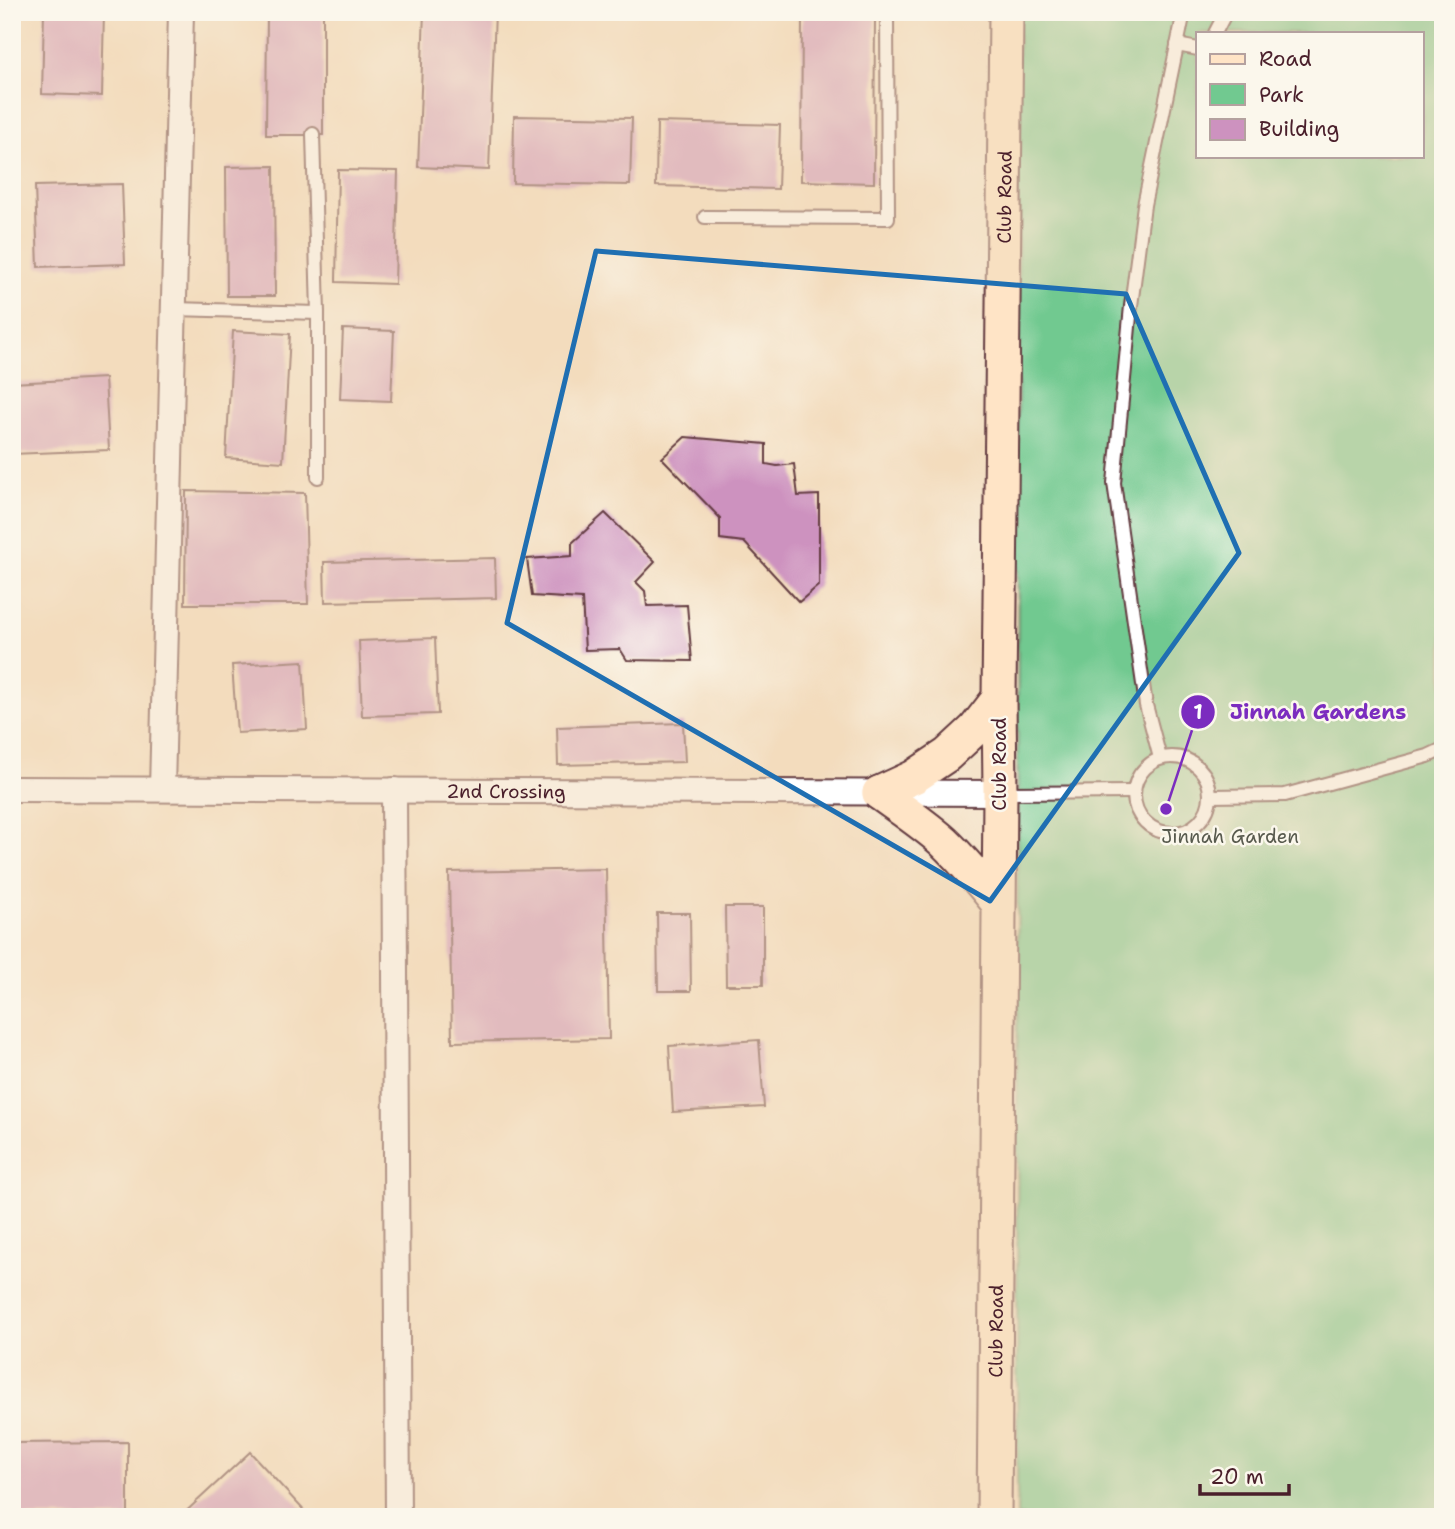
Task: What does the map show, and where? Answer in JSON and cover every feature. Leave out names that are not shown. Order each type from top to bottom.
[{"type":"main road","name":"Club Road","points":[[994,1517],[999,698],[1010,21]]},
{"type":"main road","points":[[879,793],[915,777],[947,755],[975,729],[999,698]]},
{"type":"main road","points":[[879,793],[944,843],[973,872],[998,903]]},
{"type":"street","points":[[162,789],[181,12]]},
{"type":"street","name":"2nd Crossing","points":[[12,789],[1000,793]]},
{"type":"street","points":[[394,790],[398,1517]]},
{"type":"lane","points":[[705,217],[888,218],[887,12]]},
{"type":"lane","points":[[1160,758],[1146,705],[1114,483],[1144,205],[1184,12]]},
{"type":"lane","points":[[1216,32],[1226,12]]},
{"type":"lane","points":[[1177,45],[1196,49]]},
{"type":"lane","points":[[313,134],[318,313],[318,477]]},
{"type":"lane","points":[[174,309],[318,313]]},
{"type":"lane","points":[[1211,796],[1285,795],[1428,756],[1443,749]]},
{"type":"lane","points":[[1178,757],[1195,764],[1207,779],[1211,796],[1206,814],[1195,827],[1174,834],[1153,829],[1138,813],[1133,792],[1137,777],[1147,765],[1160,758],[1178,757]]},
{"type":"lane","points":[[1000,793],[1133,792]]},
{"type":"highlighted area","points":[[596,251],[1126,294],[1239,553],[990,901],[507,623]]},
{"type":"green space","name":"Jinnah Garden","points":[[1018,12],[1443,12],[1443,1517],[1017,1517]]},
{"type":"building","points":[[44,12],[104,12],[102,96],[42,94]]},
{"type":"building","points":[[267,12],[323,12],[323,135],[266,135]]},
{"type":"building","points":[[424,12],[495,12],[489,170],[418,167]]},
{"type":"building","points":[[802,12],[875,12],[874,183],[801,181]]},
{"type":"building","points":[[514,116],[632,118],[630,185],[513,183]]},
{"type":"building","points":[[657,122],[780,125],[778,189],[656,186]]},
{"type":"building","points":[[274,166],[275,296],[227,296],[226,167]]},
{"type":"building","points":[[338,170],[398,171],[395,284],[336,282]]},
{"type":"building","points":[[122,184],[125,264],[38,267],[35,186]]},
{"type":"building","points":[[343,329],[394,331],[391,401],[340,399]]},
{"type":"building","points":[[233,331],[290,334],[283,462],[226,458]]},
{"type":"building","points":[[105,378],[109,450],[12,454],[12,383]]},
{"type":"building","points":[[685,437],[766,444],[766,464],[794,464],[798,496],[819,495],[819,585],[799,602],[744,542],[720,539],[720,518],[662,458]]},
{"type":"building","points":[[186,491],[305,493],[308,604],[185,604]]},
{"type":"building","points":[[605,513],[655,562],[636,582],[645,591],[647,606],[687,605],[692,661],[627,660],[620,649],[585,650],[582,599],[532,596],[527,559],[572,556],[572,543]]},
{"type":"building","points":[[495,558],[496,598],[325,602],[324,562]]},
{"type":"building","points":[[435,638],[438,714],[362,716],[359,641]]},
{"type":"building","points":[[303,661],[307,729],[237,733],[232,665]]},
{"type":"building","points":[[683,723],[685,762],[558,765],[557,727]]},
{"type":"building","points":[[606,869],[609,1039],[452,1042],[449,872]]},
{"type":"building","points":[[725,907],[763,907],[763,985],[726,985]]},
{"type":"building","points":[[657,913],[690,913],[691,991],[658,991]]},
{"type":"building","points":[[759,1040],[764,1107],[673,1112],[669,1046]]},
{"type":"building","points":[[128,1442],[128,1517],[12,1517],[12,1443]]},
{"type":"building","points":[[250,1452],[310,1517],[180,1517]]},
{"type":"place","name":"Jinnah Gardens","points":[[1166,809]]}]
